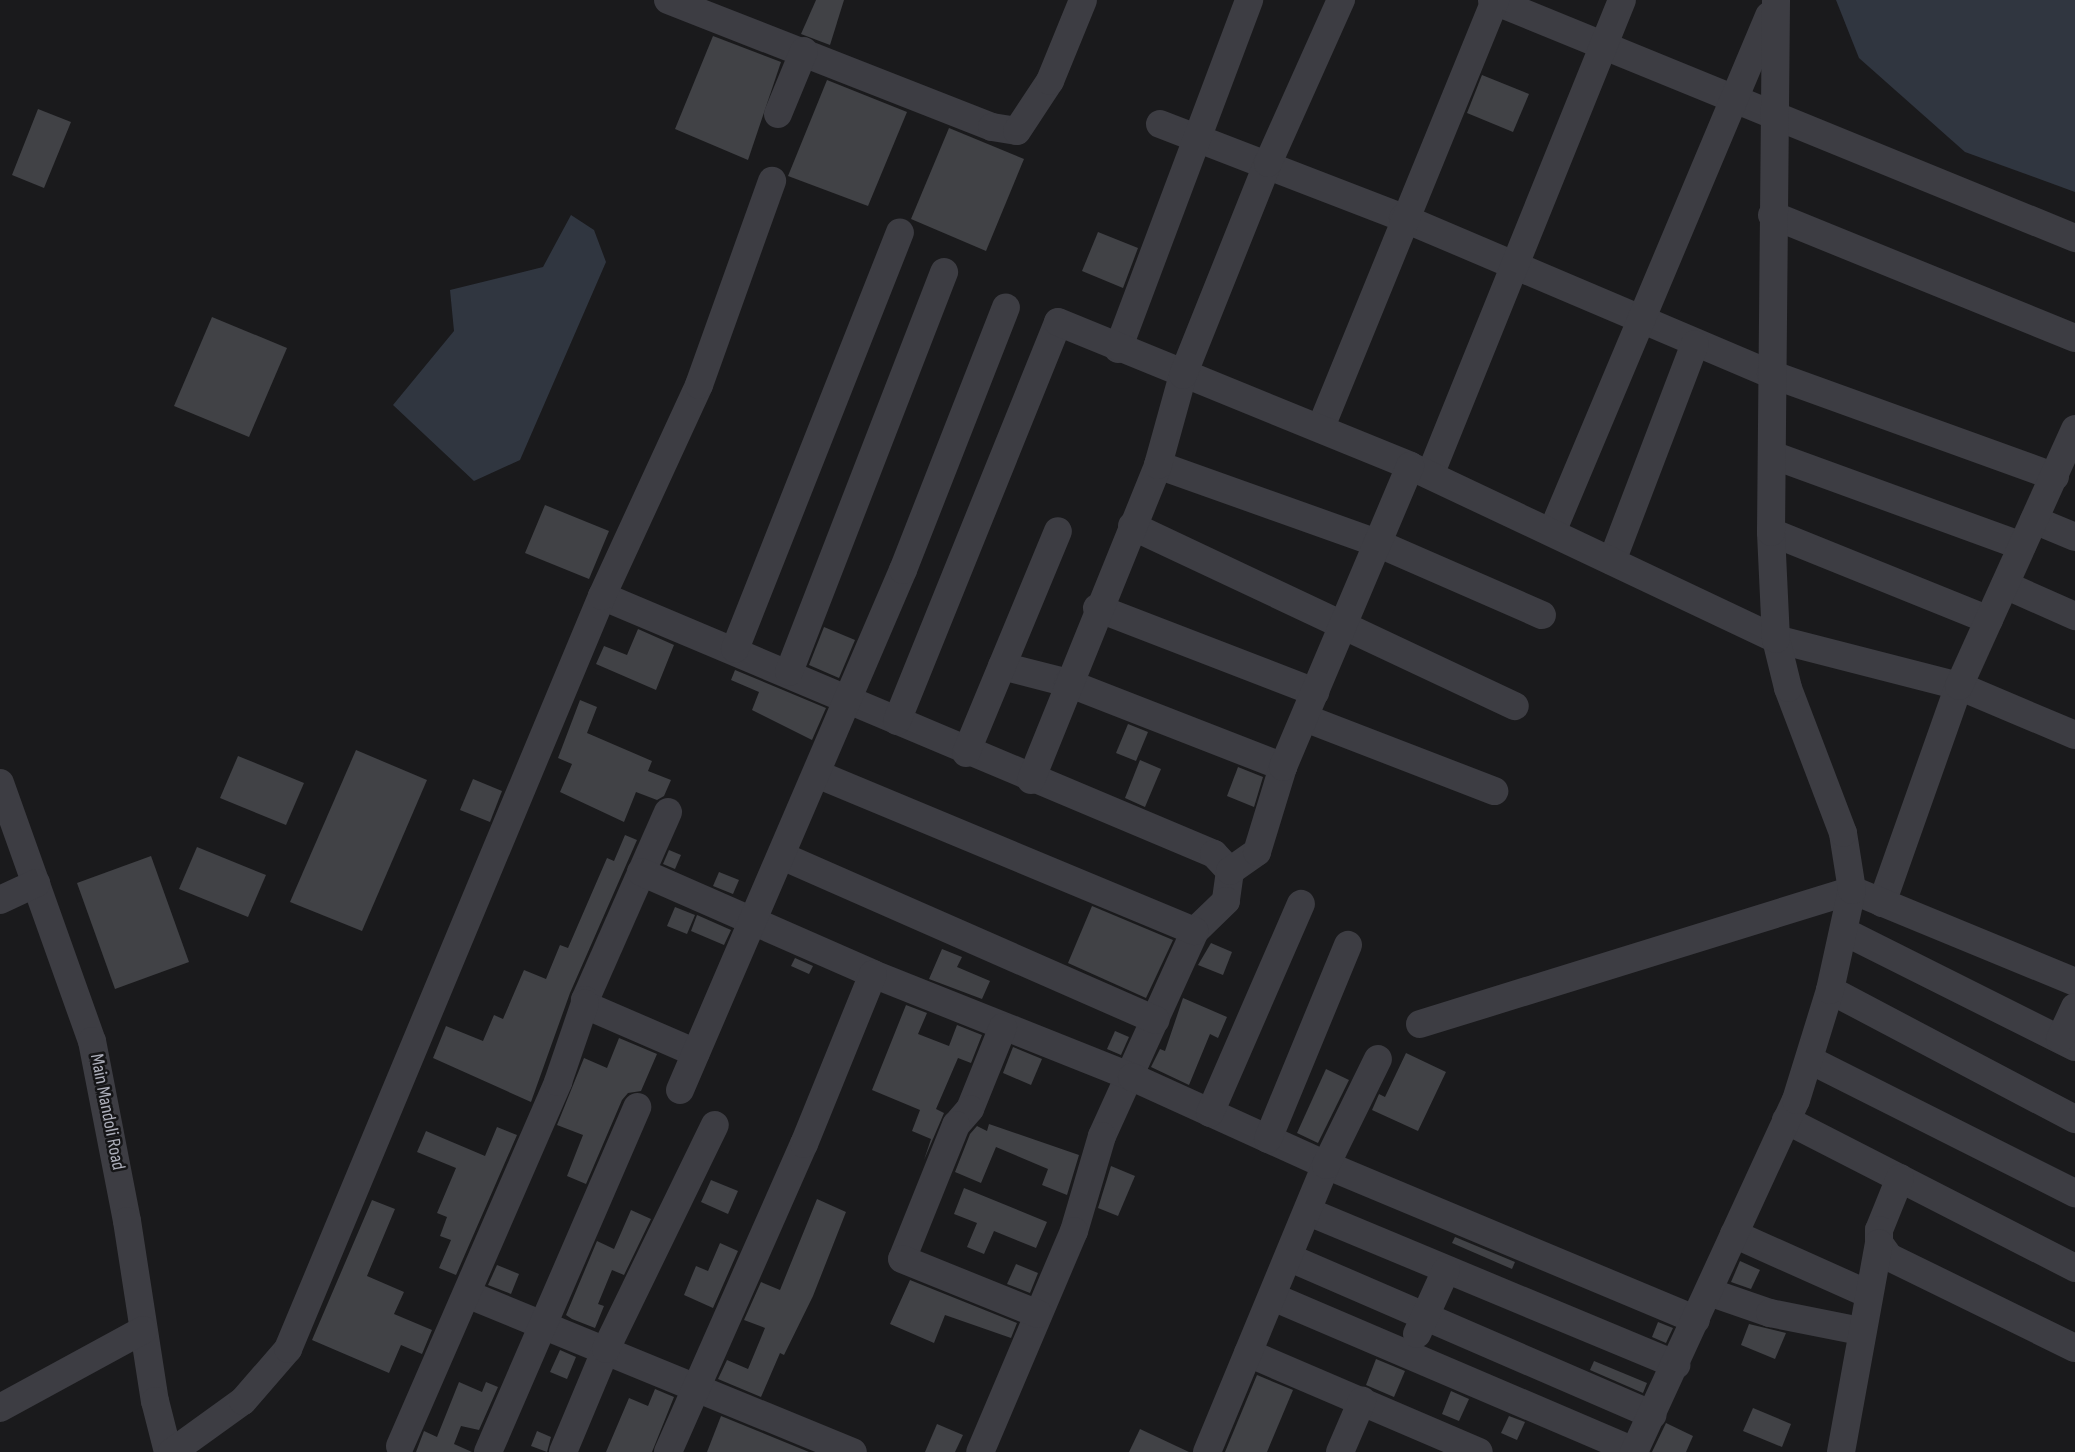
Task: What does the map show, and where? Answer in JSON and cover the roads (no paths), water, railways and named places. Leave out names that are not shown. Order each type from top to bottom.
[{"type":"street","points":[[668,0],[723,10],[804,51],[992,127],[1017,131],[1050,81],[1083,0]]},
{"type":"street","points":[[1118,349],[1194,136],[1249,0]]},
{"type":"street","points":[[1031,780],[1097,608],[1158,465],[1183,375],[1268,163],[1341,0]]},
{"type":"street","points":[[1321,427],[1403,218],[1494,0],[2075,238]]},
{"type":"street","points":[[980,1452],[1074,1231],[1102,1136],[1132,1077],[1195,931],[1226,901],[1230,872],[1257,852],[1283,767],[1377,543],[1420,470],[1516,266],[1622,0]]},
{"type":"street","points":[[1552,532],[1776,0]]},
{"type":"street","points":[[1273,1297],[1409,1353],[1634,1452],[1709,1292],[1810,1060],[1845,932],[1852,890],[1843,833],[1787,688],[1776,639],[1771,532],[1771,374],[1776,0]]},
{"type":"street","points":[[778,114],[804,51]]},
{"type":"street","points":[[1160,124],[1268,163],[1403,218],[1771,374],[2055,477]]},
{"type":"street","points":[[170,1452],[243,1401],[288,1349],[602,596],[699,385],[772,181]]},
{"type":"street","points":[[1772,215],[2075,338]]},
{"type":"street","points":[[735,649],[900,232]]},
{"type":"street","points":[[789,672],[944,272]]},
{"type":"street","points":[[680,1090],[817,774],[1006,307]]},
{"type":"street","points":[[897,721],[1058,322],[1183,375],[1321,427],[1420,470],[1776,639],[1959,686],[2075,736]]},
{"type":"street","points":[[1612,561],[1695,344]]},
{"type":"street","points":[[1882,903],[1959,686],[2074,434]]},
{"type":"street","points":[[1772,455],[2022,546]]},
{"type":"street","points":[[1158,465],[1377,543],[1542,615]]},
{"type":"street","points":[[2034,520],[2075,537]]},
{"type":"street","points":[[1132,526],[1515,706]]},
{"type":"street","points":[[966,753],[1058,531]]},
{"type":"street","points":[[1771,532],[1989,620]]},
{"type":"street","points":[[2005,584],[2075,616]]},
{"type":"street","points":[[602,596],[789,672],[966,753],[1214,854],[1230,872]]},
{"type":"street","points":[[1097,608],[1494,791]]},
{"type":"street","points":[[1002,666],[1068,683],[1283,767]]},
{"type":"street","points":[[817,774],[1195,931]]},
{"type":"street","name":"Main Mandoli Road","points":[[0,783],[103,1082],[144,1330],[170,1452]]},
{"type":"street","points":[[400,1446],[558,1082],[585,1003],[668,812]]},
{"type":"street","points":[[782,856],[1156,1020]]},
{"type":"street","points":[[641,873],[873,974],[1132,1077],[1326,1165],[1696,1320]]},
{"type":"street","points":[[0,900],[36,883]]},
{"type":"street","points":[[1420,1024],[1852,890],[2075,982]]},
{"type":"street","points":[[1210,1113],[1301,904]]},
{"type":"street","points":[[1845,932],[2067,1043],[2075,1007]]},
{"type":"street","points":[[1268,1139],[1348,945]]},
{"type":"street","points":[[668,1452],[804,1144],[873,974]]},
{"type":"street","points":[[1830,990],[2075,1119]]},
{"type":"street","points":[[585,1003],[696,1053]]},
{"type":"street","points":[[1003,1027],[970,1109],[956,1125],[902,1259],[1038,1314]]},
{"type":"street","points":[[1207,1452],[1290,1258],[1326,1165],[1378,1059]]},
{"type":"street","points":[[1810,1060],[2075,1193]]},
{"type":"street","points":[[488,1452],[638,1107]]},
{"type":"street","points":[[1786,1120],[2075,1268]]},
{"type":"street","points":[[563,1452],[606,1349],[715,1125]]},
{"type":"street","points":[[1841,1452],[1860,1331],[1886,1205],[1900,1178]]},
{"type":"street","points":[[1309,1212],[1676,1365]]},
{"type":"street","points":[[1734,1234],[1868,1294]]},
{"type":"street","points":[[1879,1243],[1900,1266],[2075,1348]]},
{"type":"street","points":[[1290,1258],[1652,1415]]},
{"type":"street","points":[[1409,1353],[1446,1270]]},
{"type":"street","points":[[1709,1292],[1770,1313],[1860,1331]]},
{"type":"street","points":[[467,1293],[853,1452]]},
{"type":"street","points":[[0,1408],[144,1330]]},
{"type":"street","points":[[1248,1353],[1479,1452]]},
{"type":"street","points":[[1340,1452],[1362,1401]]}]
